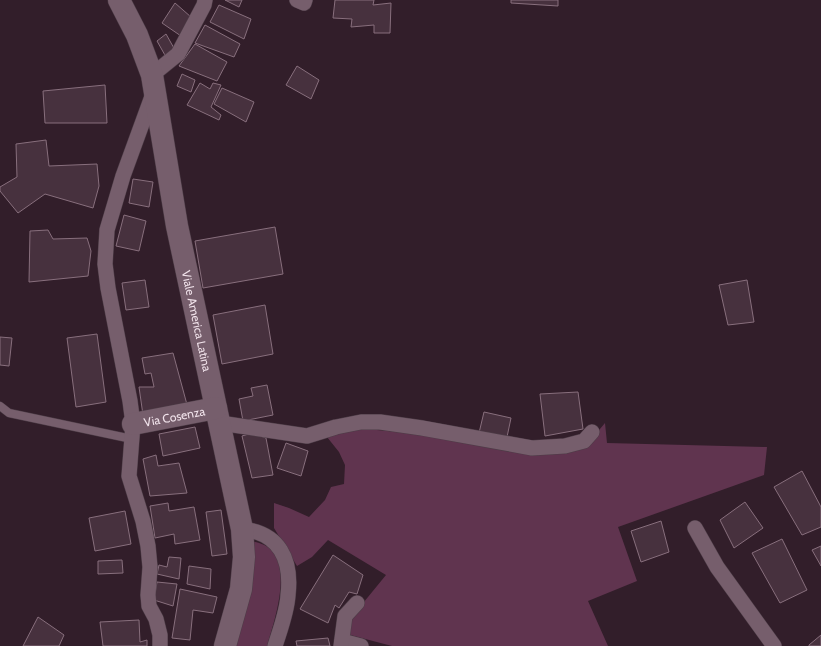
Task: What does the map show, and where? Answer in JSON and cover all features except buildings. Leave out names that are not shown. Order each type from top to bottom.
[{"type":"main road","name":"Viale America Latina","points":[[119,0],[137,35],[153,82],[177,226],[242,529],[244,557],[241,589],[225,646]]},
{"type":"main road","name":"Via Cosenza","points":[[132,431],[218,416]]},
{"type":"street","points":[[160,646],[160,635],[156,619],[149,606],[148,595],[150,567],[148,546],[143,521],[129,476],[132,431],[130,400],[108,288],[105,264],[105,245],[107,230],[122,176],[153,82],[178,54],[204,5],[205,0]]},
{"type":"street","points":[[296,0],[304,3],[305,0]]},
{"type":"street","points":[[218,416],[307,436],[336,427],[360,422],[380,422],[532,448],[565,446],[584,441],[592,432]]},
{"type":"street","points":[[695,528],[717,567],[774,646]]},
{"type":"street","points":[[242,529],[256,530],[268,536],[283,551],[288,573],[288,595],[275,646]]},
{"type":"street","points":[[357,602],[345,616],[342,644],[361,646]]},
{"type":"lane","points":[[0,406],[9,412],[132,431]]},
{"type":"shaded area","points":[[605,423],[607,443],[767,447],[764,475],[618,527],[637,581],[588,601],[608,646],[392,646],[350,635],[350,619],[386,575],[328,540],[312,557],[297,566],[274,528],[274,503],[309,517],[325,500],[331,487],[344,484],[345,465],[339,452],[327,437],[347,429],[411,433],[499,448],[588,443]]},
{"type":"shaded area","points":[[250,541],[262,544],[272,551],[278,560],[280,571],[281,584],[277,611],[267,646],[234,646]]}]
